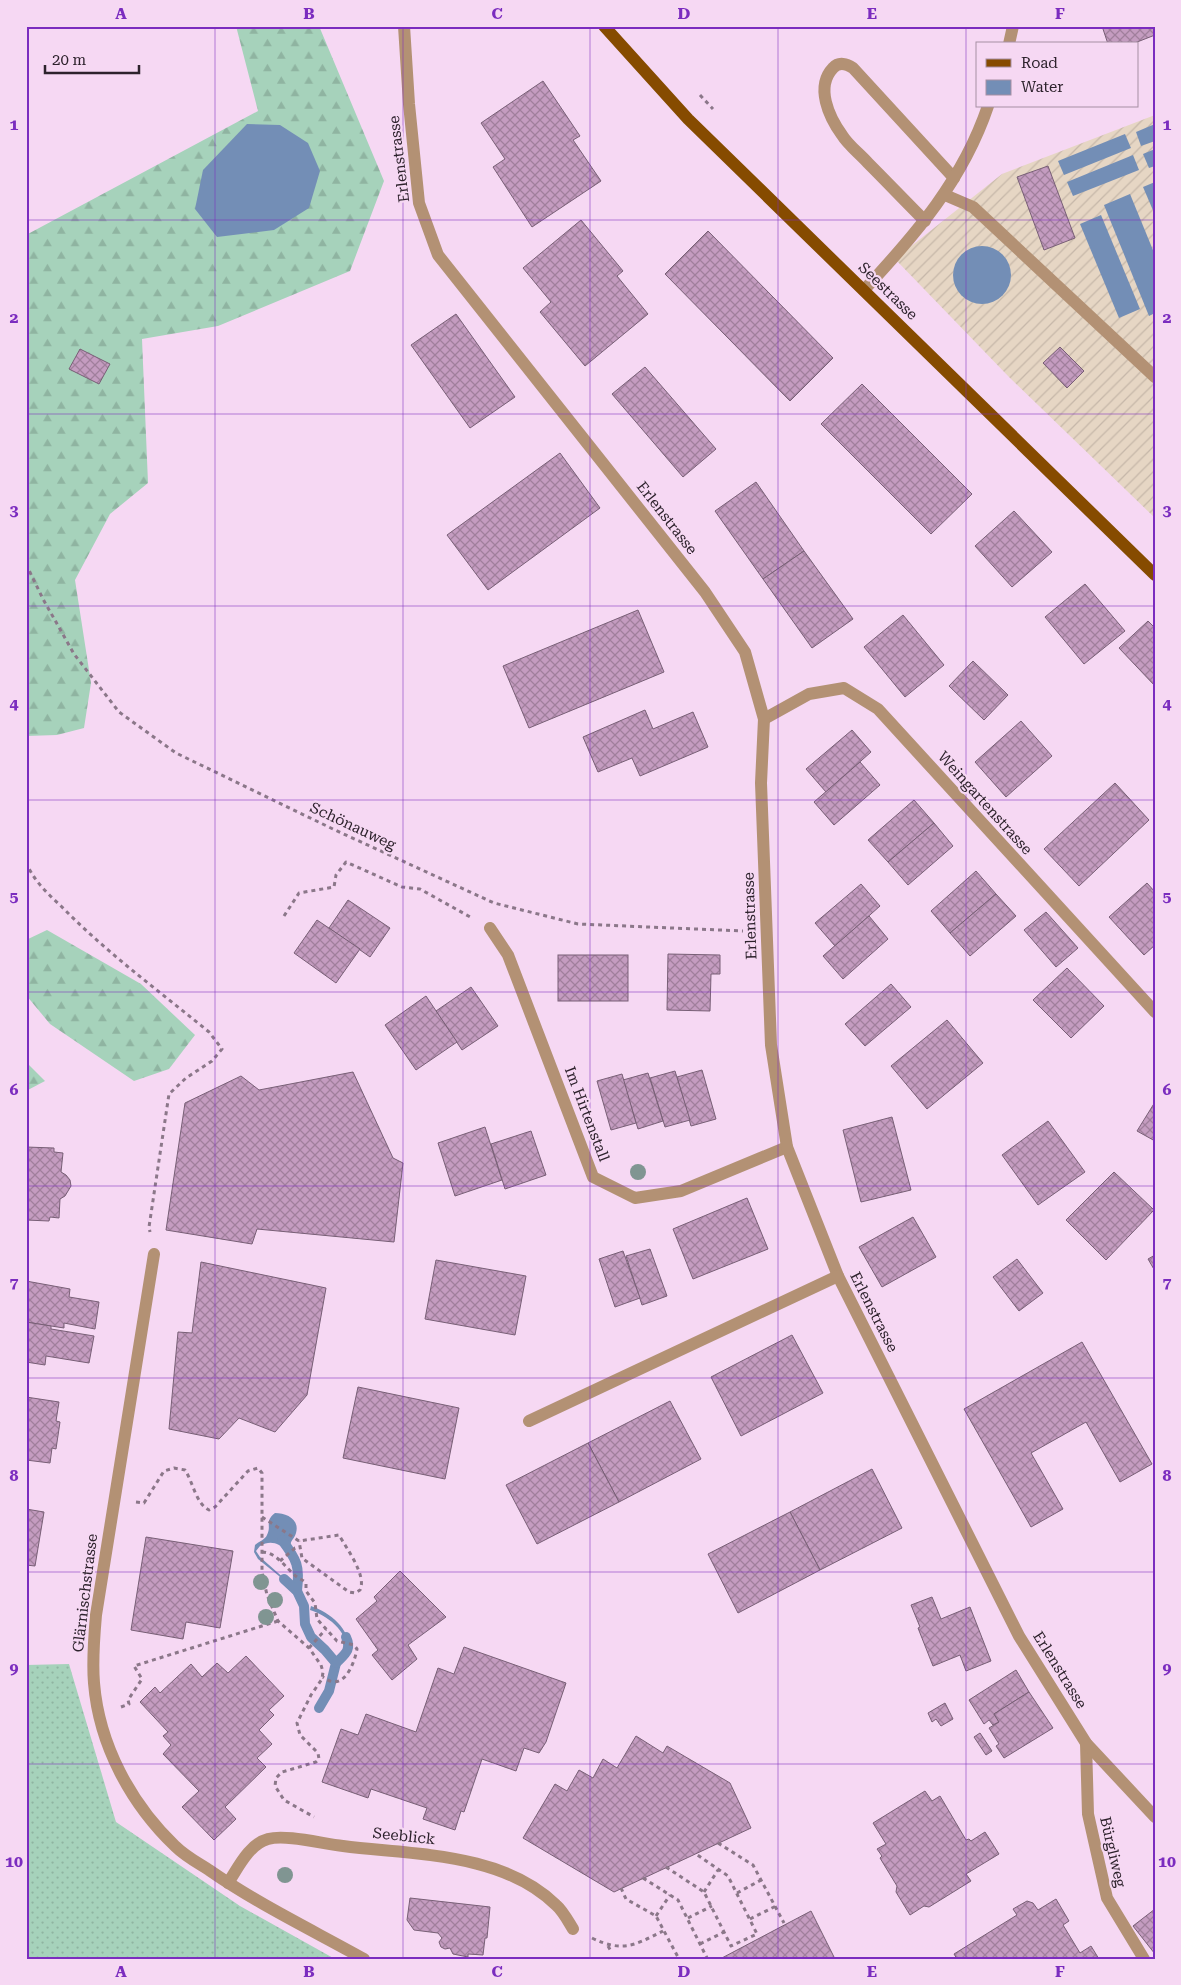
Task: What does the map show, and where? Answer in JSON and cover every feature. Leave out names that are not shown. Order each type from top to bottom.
[{"type":"main road","name":"Seestrasse","points":[[604,26],[688,119],[1155,575]]},
{"type":"street","name":"Erlenstrasse","points":[[404,26],[409,104],[419,203],[438,255],[704,592],[744,652],[764,719],[761,783],[771,1045],[787,1147],[838,1276],[1019,1636],[1086,1743],[1155,1816]]},
{"type":"street","points":[[1009,42],[1013,26]]},
{"type":"street","points":[[925,221],[842,136],[826,104],[824,92],[826,79],[832,69],[836,65],[846,64],[854,68],[954,178]]},
{"type":"street","points":[[864,290],[911,239],[944,195],[978,133],[987,108]]},
{"type":"street","points":[[944,195],[973,207],[1155,377]]},
{"type":"street","name":"Weingartenstrasse","points":[[764,719],[809,694],[844,688],[878,709],[1155,1012]]},
{"type":"street","name":"Im Hirtenstall","points":[[490,928],[508,954],[594,1177],[635,1198],[681,1191],[787,1147]]},
{"type":"street","name":"Glärnischstrasse","points":[[154,1254],[96,1615],[93,1653],[94,1684],[99,1714],[111,1754],[128,1788],[152,1822],[176,1848],[228,1883],[364,1959]]},
{"type":"street","points":[[529,1422],[838,1276]]},
{"type":"street","name":"Bürgliweg","points":[[1086,1743],[1088,1814],[1107,1898],[1144,1959]]},
{"type":"street","name":"Seeblick","points":[[228,1883],[254,1847],[267,1839],[282,1837],[450,1858],[478,1864],[512,1877],[536,1890],[556,1905],[574,1929]]},
{"type":"path","name":"Schönauweg","points":[[26,564],[42,599],[74,654],[119,712],[176,753],[335,830],[494,903],[578,924],[767,932]]},
{"type":"path","points":[[26,862],[30,872],[47,893],[84,930],[209,1032],[222,1049],[212,1062],[186,1078],[169,1094],[149,1226]]},
{"type":"path","points":[[284,916],[299,893],[334,887],[336,875],[346,862],[402,887],[420,889],[490,928]]},
{"type":"path","points":[[149,1495],[164,1471],[174,1468],[181,1469],[185,1470],[191,1479],[201,1504],[209,1510],[215,1507],[248,1471],[258,1468],[262,1473],[262,1568],[267,1595],[278,1621],[309,1648],[321,1665],[323,1677],[311,1694],[297,1723],[300,1735],[318,1753],[318,1759],[316,1762],[282,1772],[275,1782],[277,1790],[284,1800],[315,1818]]},
{"type":"path","points":[[262,1517],[298,1540],[302,1558],[331,1580],[348,1592],[355,1593],[360,1590],[363,1582],[361,1574],[339,1535],[298,1540]]},
{"type":"path","points":[[280,1561],[292,1550],[300,1547]]},
{"type":"path","points":[[262,1552],[268,1552],[295,1576],[304,1580],[306,1591],[315,1603],[317,1619],[337,1641],[354,1645],[357,1650],[348,1674],[342,1680],[338,1682],[323,1677]]},
{"type":"path","points":[[126,1705],[129,1704],[128,1700],[142,1679],[134,1666],[278,1621]]},
{"type":"path","points":[[309,1648],[326,1629]]},
{"type":"path","points":[[718,1843],[754,1865],[784,1923]]},
{"type":"path","points":[[666,1868],[704,1892],[731,1946],[757,1934],[728,1876],[696,1854]]},
{"type":"path","points":[[704,1892],[718,1870]]},
{"type":"path","points":[[644,1878],[678,1900],[707,1958],[705,1959]]},
{"type":"path","points":[[737,1893],[761,1880]]},
{"type":"path","points":[[621,1888],[626,1899],[656,1916],[677,1958]]},
{"type":"path","points":[[656,1916],[670,1895]]},
{"type":"path","points":[[688,1918],[712,1906]]},
{"type":"path","points":[[750,1919],[776,1906]]},
{"type":"path","points":[[574,1929],[608,1946],[634,1946],[664,1931]]},
{"type":"path","points":[[700,1944],[724,1932]]},
{"type":"path","points":[[608,1946],[612,1953]]},
{"type":"shaded area","points":[[1155,115],[1155,518],[1009,377],[895,259],[1002,174]]},
{"type":"green space","points":[[236,26],[319,26],[384,181],[350,271],[218,326],[142,339],[148,483],[110,514],[75,580],[91,683],[84,728],[57,735],[26,736],[26,235],[258,111]]},
{"type":"green space","points":[[47,930],[141,984],[195,1035],[169,1069],[134,1081],[50,1024],[26,995],[26,940]]},
{"type":"green space","points":[[26,1062],[45,1081],[26,1091]]},
{"type":"green space","points":[[69,1664],[116,1822],[240,1906],[335,1959],[26,1959],[26,1665]]},
{"type":"water","points":[[247,124],[280,125],[308,143],[320,171],[309,208],[274,230],[217,237],[195,209],[203,170]]},
{"type":"water","points":[[1155,124],[1155,141],[1141,146],[1136,132]]},
{"type":"water","points":[[1125,134],[1131,148],[1064,175],[1058,161]]},
{"type":"water","points":[[1155,149],[1155,166],[1149,168],[1143,154]]},
{"type":"water","points":[[1133,155],[1139,170],[1073,196],[1067,182]]},
{"type":"water","points":[[1155,182],[1155,215],[1143,187]]},
{"type":"water","points":[[1130,194],[1155,255],[1155,313],[1149,316],[1104,205]]},
{"type":"water","points":[[1101,215],[1140,309],[1119,318],[1080,224]]},
{"type":"water","points":[[976,246],[988,246],[1003,254],[1011,269],[1011,281],[1003,296],[988,304],[976,304],[961,296],[953,281],[953,269],[961,254]]},
{"type":"water","points":[[275,1513],[288,1516],[296,1524],[296,1533],[291,1542],[291,1548],[287,1551],[278,1544],[267,1543],[260,1546],[256,1551],[260,1557],[295,1588],[293,1590],[258,1559],[254,1552],[255,1545],[267,1535],[269,1521]]},
{"type":"water","points":[[311,1606],[338,1622],[349,1642],[350,1650],[345,1650],[346,1643],[340,1630],[322,1615],[310,1610]]},
{"type":"building","points":[[1102,26],[1155,26],[1155,35],[1137,42],[1107,42]]},
{"type":"building","points":[[543,81],[580,136],[573,140],[601,181],[532,227],[493,167],[505,159],[481,123]]},
{"type":"building","points":[[1048,166],[1075,238],[1044,250],[1017,177]]},
{"type":"building","points":[[581,220],[623,271],[617,276],[648,314],[585,366],[540,312],[551,302],[523,268]]},
{"type":"building","points":[[708,231],[833,358],[790,401],[665,274]]},
{"type":"building","points":[[456,314],[515,397],[470,428],[411,345]]},
{"type":"building","points":[[1060,347],[1084,371],[1067,388],[1043,363]]},
{"type":"building","points":[[80,349],[110,364],[99,384],[69,369]]},
{"type":"building","points":[[645,367],[716,449],[683,477],[612,394]]},
{"type":"building","points":[[862,384],[972,494],[931,534],[821,424]]},
{"type":"building","points":[[560,453],[600,508],[488,590],[447,535]]},
{"type":"building","points":[[756,482],[804,551],[763,579],[715,511]]},
{"type":"building","points":[[1014,511],[1052,552],[1012,587],[975,546]]},
{"type":"building","points":[[804,551],[853,619],[812,648],[763,579]]},
{"type":"building","points":[[1085,584],[1125,631],[1084,664],[1045,617]]},
{"type":"building","points":[[638,610],[664,672],[529,728],[503,666]]},
{"type":"building","points":[[903,615],[944,665],[905,697],[864,647]]},
{"type":"building","points":[[1148,621],[1155,628],[1155,686],[1119,648]]},
{"type":"building","points":[[973,661],[1008,695],[984,720],[949,686]]},
{"type":"building","points":[[645,710],[653,729],[693,712],[708,747],[640,776],[632,758],[598,772],[583,737]]},
{"type":"building","points":[[1021,721],[1052,756],[1006,797],[975,762]]},
{"type":"building","points":[[852,730],[871,752],[826,792],[806,769]]},
{"type":"building","points":[[860,762],[880,785],[834,825],[814,802]]},
{"type":"building","points":[[1115,783],[1149,820],[1079,886],[1044,849]]},
{"type":"building","points":[[914,800],[934,823],[888,862],[868,840]]},
{"type":"building","points":[[934,823],[953,846],[908,885],[888,862]]},
{"type":"building","points":[[976,871],[996,894],[950,933],[931,911]]},
{"type":"building","points":[[1147,883],[1155,892],[1155,945],[1144,955],[1109,917]]},
{"type":"building","points":[[861,884],[880,906],[835,946],[815,923]]},
{"type":"building","points":[[996,894],[1016,916],[970,956],[950,933]]},
{"type":"building","points":[[348,900],[390,928],[370,957],[329,928]]},
{"type":"building","points":[[1046,912],[1078,948],[1056,967],[1024,930]]},
{"type":"building","points":[[869,916],[888,939],[843,979],[823,956]]},
{"type":"building","points":[[317,920],[360,949],[336,983],[294,953]]},
{"type":"building","points":[[668,954],[720,955],[720,974],[711,974],[710,1011],[667,1010]]},
{"type":"building","points":[[558,955],[628,955],[628,1001],[558,1001]]},
{"type":"building","points":[[1067,968],[1104,1006],[1071,1038],[1033,1000]]},
{"type":"building","points":[[891,984],[911,1007],[865,1046],[845,1024]]},
{"type":"building","points":[[471,987],[498,1026],[462,1050],[436,1011]]},
{"type":"building","points":[[426,996],[457,1042],[416,1070],[385,1025]]},
{"type":"building","points":[[947,1020],[983,1063],[927,1109],[891,1066]]},
{"type":"building","points":[[702,1070],[716,1119],[691,1126],[677,1077]]},
{"type":"building","points":[[675,1071],[690,1120],[665,1127],[650,1078]]},
{"type":"building","points":[[353,1072],[393,1158],[403,1163],[394,1242],[257,1229],[252,1244],[166,1230],[185,1103],[241,1076],[259,1090]]},
{"type":"building","points":[[648,1073],[663,1121],[638,1129],[623,1080]]},
{"type":"building","points":[[622,1074],[636,1123],[611,1130],[597,1081]]},
{"type":"building","points":[[1155,1102],[1155,1141],[1137,1131]]},
{"type":"building","points":[[892,1117],[911,1190],[861,1202],[843,1130]]},
{"type":"building","points":[[1048,1121],[1085,1172],[1038,1205],[1002,1155]]},
{"type":"building","points":[[485,1127],[502,1180],[455,1196],[438,1143]]},
{"type":"building","points":[[531,1131],[546,1175],[505,1189],[491,1144]]},
{"type":"building","points":[[26,1147],[54,1148],[54,1152],[63,1153],[61,1172],[70,1180],[71,1186],[65,1196],[60,1199],[59,1218],[50,1217],[49,1221],[26,1220]]},
{"type":"building","points":[[1114,1172],[1154,1210],[1106,1260],[1066,1220]]},
{"type":"building","points":[[747,1198],[768,1249],[693,1279],[673,1229]]},
{"type":"building","points":[[913,1217],[936,1257],[882,1287],[859,1247]]},
{"type":"building","points":[[650,1249],[667,1296],[642,1305],[626,1256]]},
{"type":"building","points":[[623,1251],[640,1298],[615,1307],[599,1259]]},
{"type":"building","points":[[1155,1255],[1155,1271],[1148,1259]]},
{"type":"building","points":[[1017,1259],[1043,1293],[1019,1311],[993,1277]]},
{"type":"building","points":[[436,1260],[526,1276],[515,1335],[425,1319]]},
{"type":"building","points":[[201,1262],[326,1288],[307,1395],[275,1432],[239,1418],[219,1439],[169,1429],[178,1332],[192,1333]]},
{"type":"building","points":[[26,1281],[70,1289],[69,1297],[99,1302],[95,1329],[64,1323],[64,1328],[26,1322]]},
{"type":"building","points":[[26,1322],[51,1326],[51,1329],[94,1336],[89,1363],[46,1356],[45,1365],[26,1362]]},
{"type":"building","points":[[792,1335],[823,1393],[741,1436],[711,1377]]},
{"type":"building","points":[[1082,1342],[1152,1464],[1120,1482],[1086,1422],[1031,1453],[1063,1509],[1031,1527],[964,1409]]},
{"type":"building","points":[[358,1387],[459,1408],[445,1479],[343,1458]]},
{"type":"building","points":[[26,1397],[59,1402],[56,1421],[60,1422],[56,1449],[52,1448],[50,1463],[26,1460]]},
{"type":"building","points":[[670,1401],[701,1459],[619,1502],[588,1443]]},
{"type":"building","points":[[588,1443],[619,1502],[537,1544],[506,1485]]},
{"type":"building","points":[[872,1469],[902,1528],[820,1570],[790,1512]]},
{"type":"building","points":[[26,1509],[44,1512],[35,1566],[26,1565]]},
{"type":"building","points":[[790,1512],[820,1570],[738,1613],[708,1554]]},
{"type":"building","points":[[146,1537],[233,1551],[220,1628],[186,1622],[183,1639],[131,1630]]},
{"type":"building","points":[[400,1571],[446,1617],[408,1645],[417,1659],[392,1680],[372,1655],[378,1650],[356,1619],[377,1601],[374,1597]]},
{"type":"building","points":[[932,1597],[941,1619],[970,1607],[991,1661],[966,1671],[960,1655],[933,1666],[911,1605]]},
{"type":"building","points":[[464,1647],[566,1683],[546,1742],[539,1753],[524,1748],[516,1771],[482,1759],[464,1812],[461,1811],[455,1830],[423,1819],[427,1808],[371,1789],[368,1798],[322,1782],[341,1729],[358,1735],[366,1714],[416,1732],[438,1668],[454,1674]]},
{"type":"building","points":[[246,1656],[284,1696],[269,1710],[274,1715],[259,1730],[272,1744],[257,1758],[266,1767],[225,1807],[236,1819],[214,1840],[182,1807],[199,1791],[163,1754],[171,1745],[163,1736],[168,1732],[140,1702],[155,1687],[160,1693],[191,1664],[202,1677],[217,1663],[228,1673]]},
{"type":"building","points":[[1016,1670],[1029,1692],[994,1714],[999,1722],[993,1725],[989,1720],[984,1724],[969,1700]]},
{"type":"building","points":[[1029,1692],[1053,1728],[1004,1758],[996,1746],[999,1744],[989,1728],[999,1722],[994,1714]]},
{"type":"building","points":[[945,1703],[953,1719],[941,1726],[936,1719],[932,1722],[928,1713]]},
{"type":"building","points":[[980,1733],[992,1751],[986,1755],[974,1737]]},
{"type":"building","points":[[636,1736],[663,1753],[667,1746],[730,1783],[751,1828],[614,1892],[523,1838],[555,1784],[567,1791],[579,1770],[593,1778],[603,1759],[617,1768]]},
{"type":"building","points":[[925,1791],[932,1801],[940,1796],[966,1840],[969,1839],[971,1841],[985,1832],[999,1854],[966,1874],[971,1881],[929,1907],[924,1906],[910,1915],[896,1892],[897,1886],[880,1858],[882,1856],[877,1849],[886,1844],[873,1823]]},
{"type":"building","points":[[410,1898],[490,1907],[487,1938],[485,1938],[483,1955],[468,1954],[468,1957],[453,1954],[450,1948],[445,1949],[441,1947],[439,1942],[442,1938],[438,1933],[414,1930],[407,1920]]},
{"type":"building","points":[[1056,1899],[1069,1921],[1063,1925],[1080,1953],[1091,1946],[1099,1959],[957,1959],[954,1954],[1017,1915],[1013,1909],[1027,1901],[1033,1903],[1038,1910]]},
{"type":"building","points":[[1155,1909],[1155,1954],[1133,1926]]},
{"type":"building","points":[[811,1911],[835,1959],[720,1959]]},
{"type":"waterway","points":[[282,1540],[294,1558],[298,1569],[297,1591]]},
{"type":"waterway","points":[[284,1579],[297,1591],[304,1606],[305,1624],[311,1637],[336,1663],[329,1691],[319,1708]]},
{"type":"waterway","points":[[336,1663],[348,1649],[346,1637]]}]
